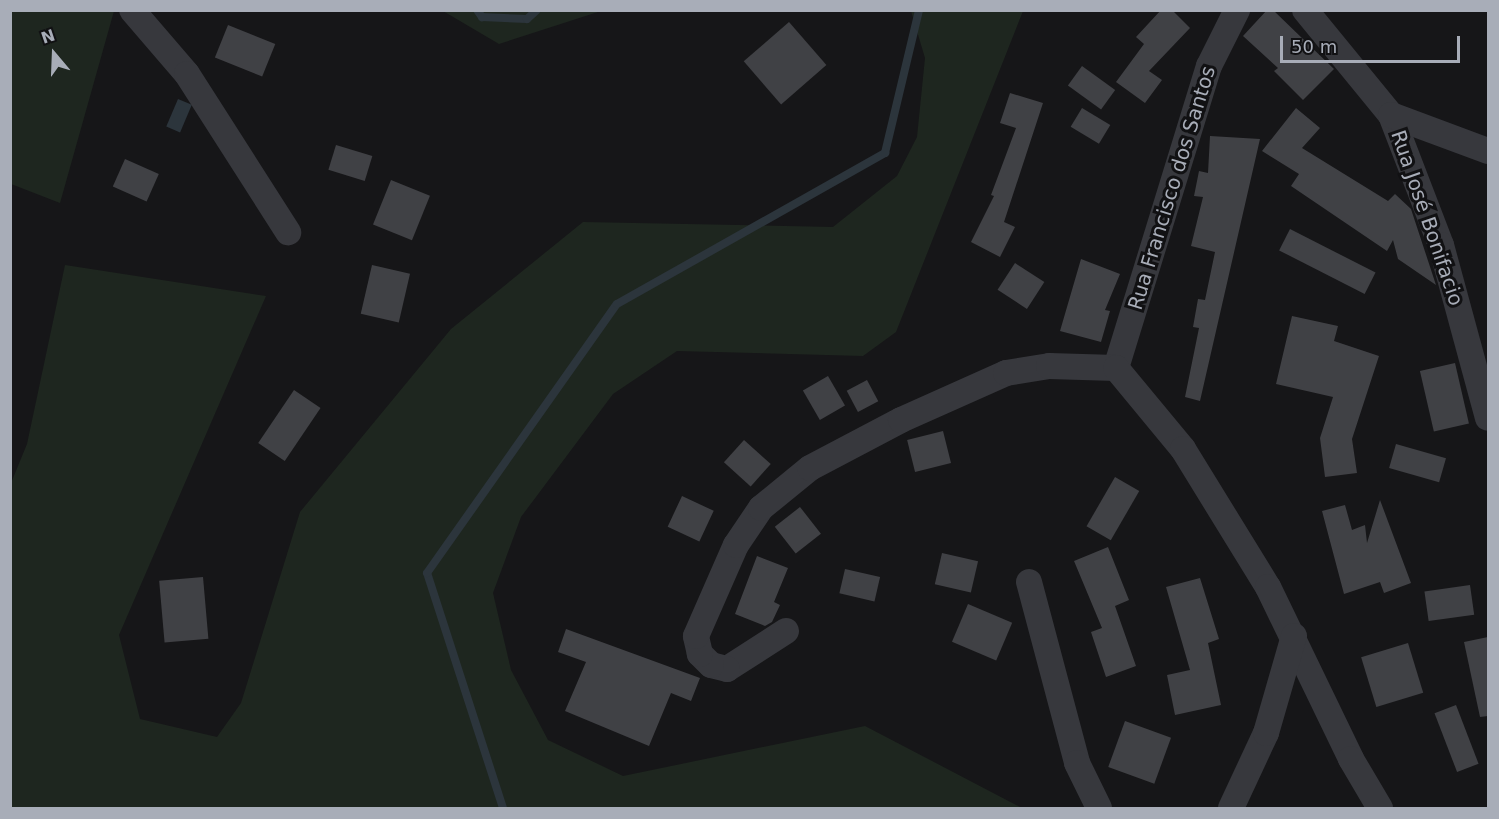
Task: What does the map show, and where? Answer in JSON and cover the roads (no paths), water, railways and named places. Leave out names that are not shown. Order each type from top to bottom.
[{"type":"street","points":[[132,10],[188,74],[288,232]]},
{"type":"street","name":"Rua Francisco dos Santos","points":[[1116,368],[1209,66],[1237,10]]},
{"type":"street","name":"Rua José Bonifacio","points":[[1305,10],[1391,116],[1441,245],[1487,410]]},
{"type":"street","points":[[1391,116],[1488,152]]},
{"type":"street","points":[[786,631],[750,658],[727,669],[711,665],[700,654],[696,636],[736,545],[761,508],[810,468],[901,420],[1006,373],[1048,366],[1116,368],[1183,449],[1294,636],[1351,759],[1380,808]]},
{"type":"street","points":[[1029,582],[1077,763],[1099,808]]},
{"type":"street","points":[[1231,808],[1266,733],[1294,636]]},
{"type":"waterway","points":[[477,10],[482,17],[527,19],[537,10]]},
{"type":"waterway","points":[[503,808],[427,573],[617,304],[885,153],[919,10]]}]
